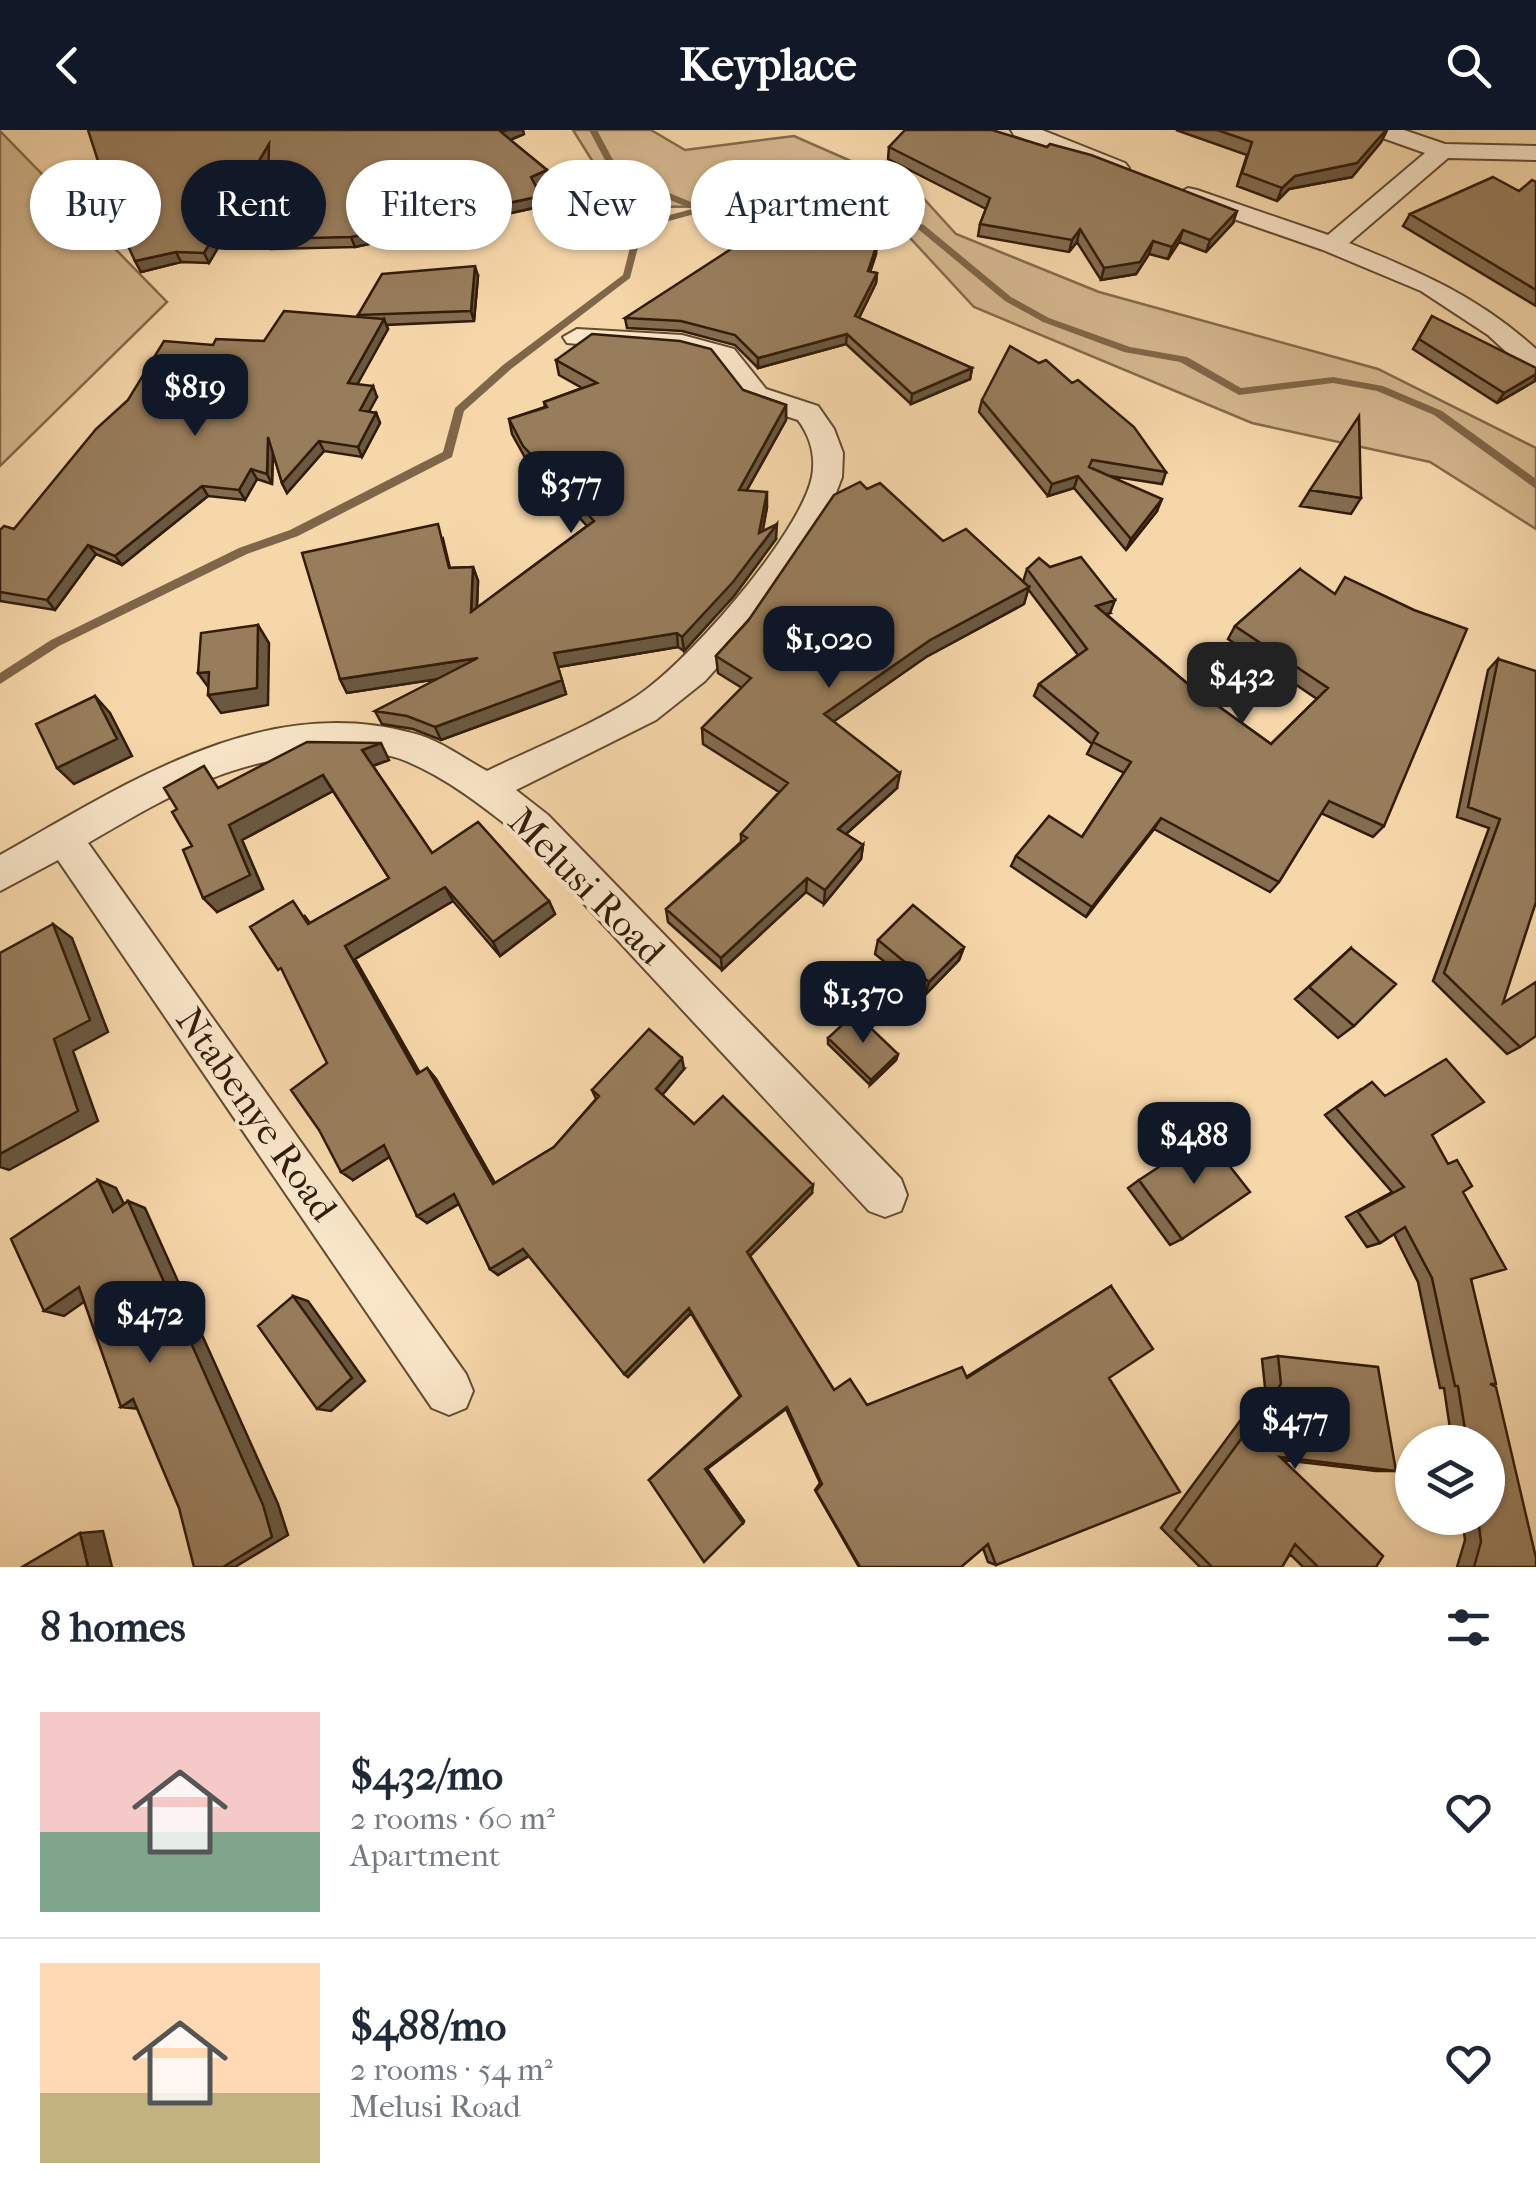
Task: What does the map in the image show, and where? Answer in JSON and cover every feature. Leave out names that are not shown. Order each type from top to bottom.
[{"type":"street","points":[[1022,130],[1430,285],[1498,329],[1536,364]]},
{"type":"street","points":[[1382,130],[1442,150],[1536,153]]},
{"type":"street","points":[[1332,245],[1442,150]]},
{"type":"street","points":[[486,788],[644,710],[693,672],[733,628],[816,511],[827,477],[828,453],[808,412],[756,396],[724,355],[682,344],[578,336]]},
{"type":"street","name":"Melusi Road","points":[[0,874],[162,782],[239,750],[300,740],[361,737],[412,747],[486,788],[535,826],[885,1195]]},
{"type":"street","name":"Ntabenye Road","points":[[64,838],[449,1391]]},
{"type":"shaded area","points":[[573,130],[651,130],[685,150],[794,136],[849,160],[691,160],[691,207],[671,207],[671,160],[592,160]]},
{"type":"shaded area","points":[[0,131],[30,162],[30,250],[116,250],[167,302],[0,466]]},
{"type":"shaded area","points":[[925,200],[956,234],[1099,292],[1378,369],[1536,448],[1536,529],[1430,462],[1252,423],[974,307],[921,250],[925,250]]},
{"type":"building","points":[[88,130],[507,130],[501,132],[535,160],[532,198],[512,202],[512,160],[346,160],[346,237],[326,238],[326,160],[269,160],[269,144],[259,160],[181,160],[181,250],[206,250],[135,261],[130,250],[161,250],[161,160],[98,160]]},
{"type":"building","points":[[905,130],[992,130],[1047,147],[1050,144],[1091,155],[1237,211],[1210,240],[1183,230],[1172,247],[1153,241],[1140,262],[1104,268],[1080,229],[1072,240],[980,224],[990,198],[925,165],[925,160],[915,160],[889,147]]},
{"type":"building","points":[[1217,130],[1386,130],[1357,163],[1295,176],[1282,188],[1242,173],[1252,142]]},
{"type":"building","points":[[1493,177],[1519,191],[1532,180],[1536,182],[1536,290],[1410,214]]},
{"type":"building","points":[[730,250],[875,250],[868,271],[877,273],[855,316],[972,368],[912,394],[847,334],[758,358],[735,335],[681,321],[625,318]]},
{"type":"building","points":[[475,266],[471,311],[358,315],[382,274]]},
{"type":"building","points":[[284,311],[384,319],[348,383],[373,386],[360,410],[376,413],[358,447],[319,441],[282,483],[268,437],[267,474],[251,469],[239,490],[202,486],[115,556],[88,545],[47,600],[0,592],[0,530],[4,526],[14,529],[96,429],[128,400],[164,341],[213,345],[216,339],[264,341]]},
{"type":"building","points":[[1432,316],[1536,368],[1536,374],[1504,393],[1419,339]]},
{"type":"building","points":[[592,334],[680,341],[711,349],[743,390],[786,405],[739,490],[767,492],[759,533],[777,524],[733,582],[682,637],[677,633],[554,653],[562,680],[435,727],[407,716],[375,711],[478,658],[340,679],[302,553],[438,524],[449,568],[473,567],[471,612],[594,521],[523,446],[509,419],[547,407],[544,402],[597,383],[556,360]]},
{"type":"building","points":[[1010,346],[1039,363],[1046,360],[1072,383],[1078,380],[1134,427],[1166,472],[1092,460],[1089,467],[1162,499],[1131,539],[1078,476],[1052,484],[982,400]]},
{"type":"building","points":[[1359,416],[1361,498],[1310,490]]},
{"type":"building","points":[[860,482],[867,489],[880,483],[943,541],[966,529],[1029,587],[930,640],[824,714],[900,773],[838,829],[863,845],[825,890],[807,878],[721,958],[666,909],[747,838],[741,834],[788,783],[702,728],[751,678],[716,656],[748,621],[834,495]]},
{"type":"building","points":[[1081,557],[1115,600],[1096,606],[1189,685],[1271,744],[1328,688],[1235,626],[1300,569],[1335,594],[1345,577],[1414,610],[1467,629],[1384,826],[1329,801],[1279,882],[1161,818],[1092,907],[1016,856],[1049,816],[1082,837],[1131,762],[1093,742],[1098,733],[1039,684],[1087,649],[1027,569],[1039,558],[1050,567]]},
{"type":"building","points":[[258,625],[257,688],[208,695],[209,672],[198,673],[201,633]]},
{"type":"building","points":[[1498,659],[1536,671],[1536,902],[1503,1003],[1536,982],[1536,1036],[1520,1047],[1444,973],[1500,819],[1468,807]]},
{"type":"building","points":[[95,696],[117,739],[57,768],[36,724]]},
{"type":"building","points":[[307,742],[381,743],[362,750],[432,853],[478,822],[549,901],[493,942],[445,887],[345,946],[417,1074],[427,1068],[493,1184],[554,1147],[599,1096],[592,1090],[649,1029],[682,1058],[656,1089],[694,1124],[723,1096],[813,1185],[747,1252],[834,1390],[850,1379],[867,1405],[962,1367],[967,1378],[1111,1286],[1153,1349],[1109,1378],[1180,1492],[996,1565],[988,1544],[961,1567],[860,1567],[816,1491],[822,1484],[787,1407],[705,1469],[743,1523],[704,1562],[649,1480],[741,1396],[689,1308],[624,1374],[523,1249],[490,1269],[454,1194],[417,1216],[384,1145],[341,1172],[319,1130],[291,1090],[327,1063],[281,968],[278,970],[250,927],[293,901],[308,924],[389,878],[323,775],[229,825],[250,875],[203,898],[183,850],[192,846],[172,812],[177,809],[164,788],[204,766],[218,788]]},
{"type":"building","points":[[913,905],[964,947],[929,982],[878,940]]},
{"type":"building","points":[[53,924],[90,1020],[54,1039],[78,1111],[0,1154],[0,953]]},
{"type":"building","points":[[1351,948],[1396,984],[1354,1026],[1309,987]]},
{"type":"building","points":[[855,1013],[898,1054],[871,1080],[828,1038]]},
{"type":"building","points":[[1446,1059],[1484,1102],[1432,1135],[1448,1164],[1457,1160],[1472,1186],[1463,1192],[1506,1269],[1471,1279],[1496,1384],[1490,1384],[1496,1387],[1505,1425],[1464,1425],[1432,1278],[1405,1227],[1380,1243],[1358,1212],[1404,1187],[1336,1108],[1372,1082],[1385,1096]]},
{"type":"building","points":[[1206,1136],[1250,1192],[1182,1239],[1139,1180]]},
{"type":"building","points":[[98,1180],[113,1212],[128,1201],[263,1505],[272,1537],[223,1567],[194,1567],[179,1508],[133,1399],[121,1407],[79,1287],[44,1311],[11,1239]]},
{"type":"building","points":[[293,1296],[352,1378],[317,1409],[258,1326]]},
{"type":"building","points":[[1278,1356],[1378,1367],[1395,1471],[1280,1457],[1383,1556],[1376,1567],[1318,1567],[1295,1544],[1282,1567],[1212,1567],[1175,1530],[1281,1384]]},
{"type":"building","points":[[1505,1425],[1536,1567],[1474,1567],[1480,1535],[1505,1535]]},
{"type":"building","points":[[80,1533],[88,1567],[22,1567]]},
{"type":"waterway","points":[[593,130],[617,175],[691,205]]},
{"type":"waterway","points":[[0,679],[55,643],[243,551],[294,533],[448,454],[459,410],[507,367],[627,276],[639,226],[702,209],[794,199],[832,202],[921,227],[1008,299],[1046,320],[1128,350],[1183,359],[1239,392],[1333,380],[1379,388],[1438,413],[1536,485]]}]
